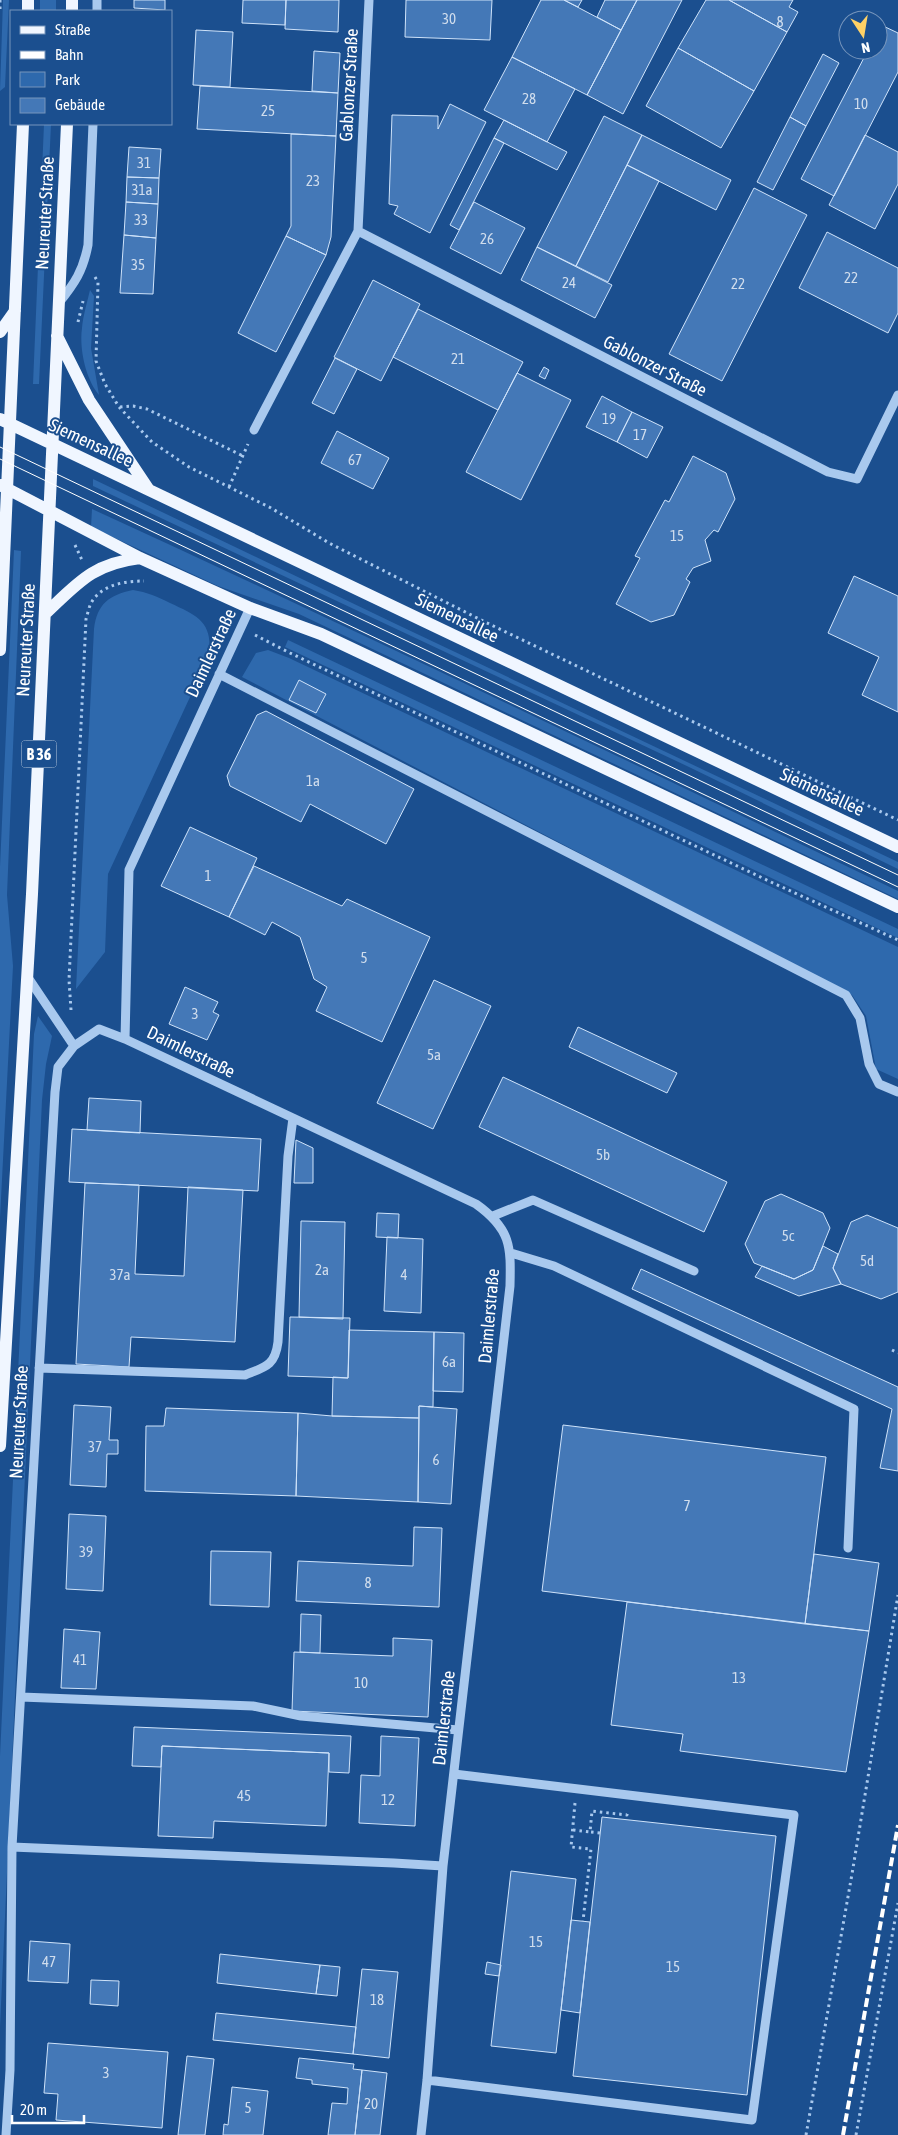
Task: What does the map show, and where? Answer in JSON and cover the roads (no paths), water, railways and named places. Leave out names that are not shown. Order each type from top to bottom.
[{"type":"main road","name":"Neureuter Straße","points":[[0,650],[5,422],[15,311],[23,125]]},
{"type":"main road","name":"Neureuter Straße","points":[[0,1446],[27,976],[67,125]]},
{"type":"main road","points":[[0,332],[15,311]]},
{"type":"main road","points":[[57,336],[89,400],[149,490]]},
{"type":"main road","name":"Siemensallee","points":[[5,422],[898,847]]},
{"type":"main road","points":[[4,487],[140,558],[250,608],[321,634],[898,907]]},
{"type":"main road","points":[[45,614],[90,573],[107,564],[140,558]]},
{"type":"street","name":"Gablonzer Straße","points":[[254,430],[358,231],[368,0]]},
{"type":"street","name":"Neureuter Straße","points":[[58,304],[78,280],[87,254],[93,125]]},
{"type":"street","name":"Gablonzer Straße","points":[[358,231],[828,472],[857,479],[898,395]]},
{"type":"street","name":"Daimlerstraße","points":[[250,608],[129,870],[125,1039],[476,1204],[493,1216],[504,1232],[511,1253],[510,1286],[443,1866],[421,2135]]},
{"type":"street","points":[[219,674],[846,995],[860,1018],[869,1064],[879,1084],[898,1092]]},
{"type":"street","points":[[27,976],[74,1046]]},
{"type":"street","name":"Neureuter Straße","points":[[6,2135],[10,2070],[12,1847],[55,1092],[58,1067],[74,1046],[99,1029],[125,1039]]},
{"type":"street","points":[[39,1368],[245,1375],[272,1362],[277,1354],[288,1156],[293,1118]]},
{"type":"street","points":[[493,1216],[533,1200],[694,1270]]},
{"type":"street","points":[[511,1253],[554,1266],[854,1409],[848,1548]]},
{"type":"street","points":[[21,1697],[253,1706],[301,1716],[458,1730]]},
{"type":"street","points":[[427,2080],[752,2120],[794,1816],[454,1774]]},
{"type":"street","points":[[12,1847],[443,1866]]},
{"type":"tram line","points":[[0,447],[898,875]]},
{"type":"tram line","points":[[0,459],[898,887]]},
{"type":"railway","points":[[843,2135],[898,1825]]}]
